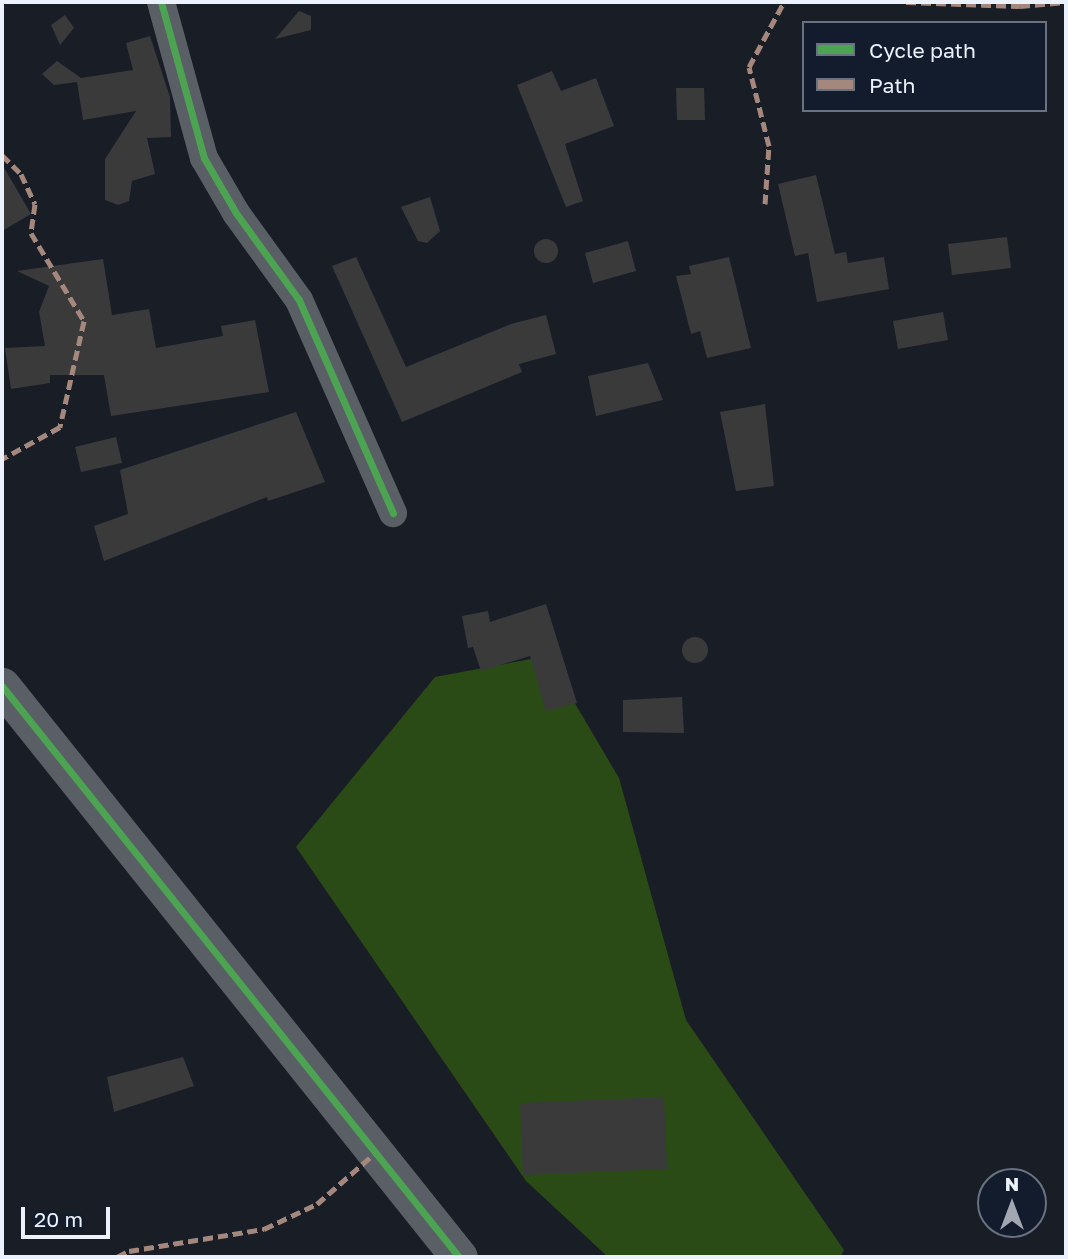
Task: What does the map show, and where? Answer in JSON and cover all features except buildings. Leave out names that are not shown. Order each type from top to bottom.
[{"type":"street","points":[[161,2],[204,158],[236,214],[299,300],[393,513]]},
{"type":"street","points":[[2,686],[459,1257]]},
{"type":"green space","points":[[547,656],[619,778],[686,1020],[844,1250],[840,1257],[608,1257],[526,1181],[296,847],[435,677]]},
{"type":"marked path","points":[[765,204],[769,146],[749,67],[784,2]]},
{"type":"marked path","points":[[906,2],[1020,6],[1066,2]]},
{"type":"marked path","points":[[2,155],[21,174],[35,204],[31,233],[84,321],[60,427],[2,459]]},
{"type":"marked path","points":[[117,1257],[129,1251],[264,1229],[317,1204],[374,1154]]},
{"type":"cycle path","points":[[161,2],[204,158],[236,213],[299,300],[393,513]]},
{"type":"cycle path","points":[[2,686],[459,1257]]}]
